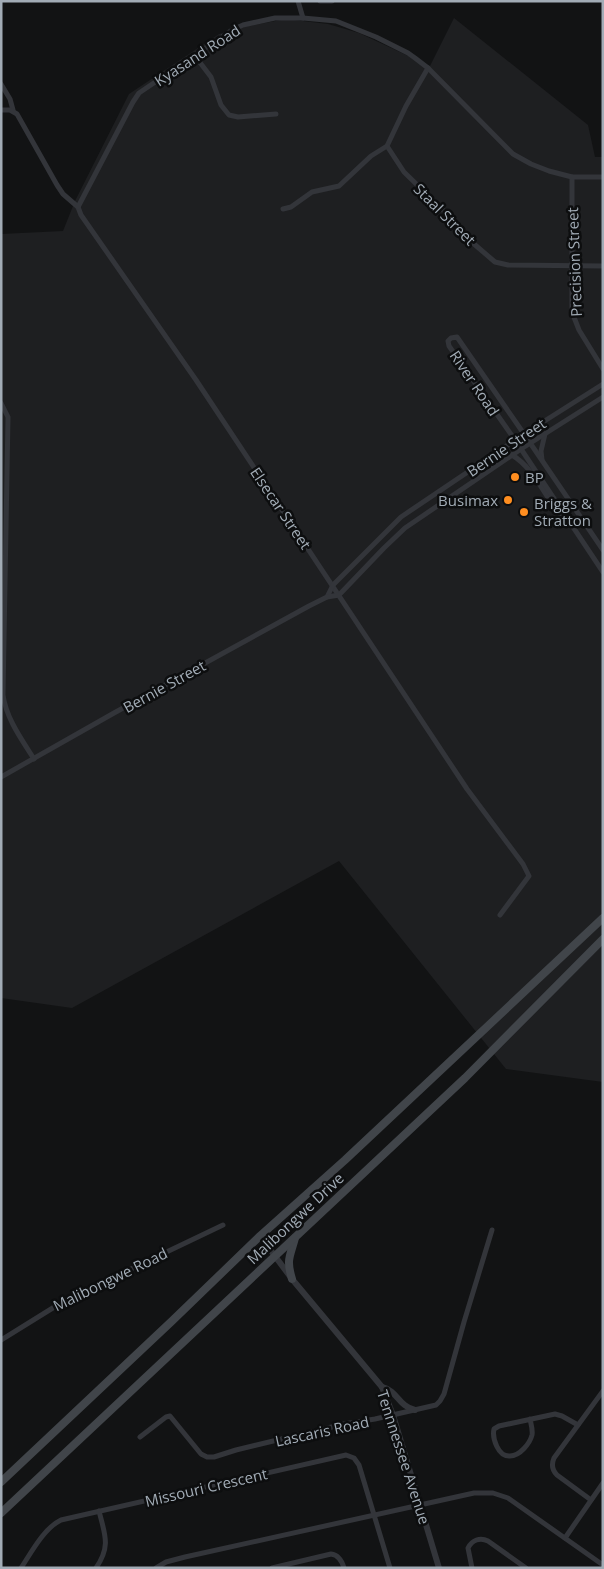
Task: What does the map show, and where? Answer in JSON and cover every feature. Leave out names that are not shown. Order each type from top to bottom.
[{"type":"main road","name":"Malibongwe Drive","points":[[1,1482],[172,1322],[260,1236],[603,918]]},
{"type":"main road","name":"Malibongwe Drive","points":[[1,1513],[465,1078],[603,939]]},
{"type":"main road","points":[[292,1278],[288,1258],[295,1236]]},
{"type":"street","points":[[298,1],[303,18]]},
{"type":"street","points":[[320,1],[332,1]]},
{"type":"street","name":"Kyasand Road","points":[[78,207],[80,200],[137,96],[232,30],[243,25],[273,18],[333,21],[376,37],[408,53],[428,68],[513,154],[531,164],[572,177],[603,177]]},
{"type":"street","points":[[195,56],[211,77],[223,108],[229,115],[238,117],[276,114]]},
{"type":"street","points":[[283,209],[291,207],[312,192],[339,186],[371,156],[387,146],[406,106],[428,68]]},
{"type":"street","name":"Elsecar Street","points":[[1,84],[10,99],[12,110],[20,119],[63,194],[78,207],[81,215],[196,380],[467,789],[529,876],[500,915]]},
{"type":"street","points":[[1,110],[12,110]]},
{"type":"street","name":"Staal Street","points":[[387,146],[410,179],[447,214],[474,244],[495,262],[508,265],[603,266]]},
{"type":"street","name":"Precision Street","points":[[572,177],[572,312],[575,322],[603,369]]},
{"type":"street","name":"River Road","points":[[603,550],[457,337],[451,338],[448,341],[449,346],[515,440],[603,572]]},
{"type":"street","name":"Bernie Street","points":[[327,597],[333,586],[396,522],[515,440],[603,384]]},
{"type":"street","name":"Bernie Street","points":[[1,777],[121,709],[327,597],[339,595],[403,530],[545,433],[603,397]]},
{"type":"street","points":[[1,403],[8,417],[3,695],[6,708],[34,759]]},
{"type":"street","points":[[542,460],[541,451],[545,433]]},
{"type":"street","points":[[512,455],[528,468],[554,507],[573,527]]},
{"type":"street","name":"Malibongwe Road","points":[[1,1340],[64,1301],[223,1225]]},
{"type":"street","name":"Lascaris Road","points":[[140,1437],[170,1416],[202,1454],[211,1458],[236,1450],[344,1424],[436,1405],[443,1397],[492,1230]]},
{"type":"street","name":"Tennnessee Avenue","points":[[260,1236],[275,1257],[382,1387],[393,1415],[439,1568]]},
{"type":"street","points":[[382,1387],[393,1392],[406,1407],[415,1410]]},
{"type":"street","points":[[591,1500],[557,1475],[552,1467],[554,1458],[603,1390]]},
{"type":"street","points":[[530,1419],[532,1434],[526,1446],[513,1456],[502,1453],[496,1444],[493,1434],[494,1429],[499,1426],[530,1419],[557,1414],[578,1425]]},
{"type":"street","name":"Missouri Crescent","points":[[21,1568],[47,1530],[54,1524],[68,1518],[346,1455],[352,1456],[358,1462],[390,1568]]},
{"type":"street","points":[[564,1538],[603,1484]]},
{"type":"street","points":[[156,1568],[166,1562],[185,1557],[474,1492],[493,1493],[508,1498],[603,1565]]},
{"type":"street","points":[[96,1568],[102,1559],[106,1544],[99,1511]]},
{"type":"street","points":[[472,1568],[468,1548],[472,1542],[481,1539],[488,1541],[526,1568]]},
{"type":"street","points":[[272,1568],[334,1554],[340,1559],[344,1568]]},
{"type":"shaded area","points":[[454,18],[588,125],[595,157],[603,157],[603,1082],[506,1069],[339,861],[72,1008],[1,998],[1,234],[63,231],[75,201],[129,94],[219,34],[286,19],[328,24],[359,33],[430,66]]},
{"type":"place","name":"BP","points":[[515,477]]},
{"type":"place","name":"Busimax","points":[[508,500]]},
{"type":"place","name":"Briggs & Stratton","points":[[524,512]]}]
